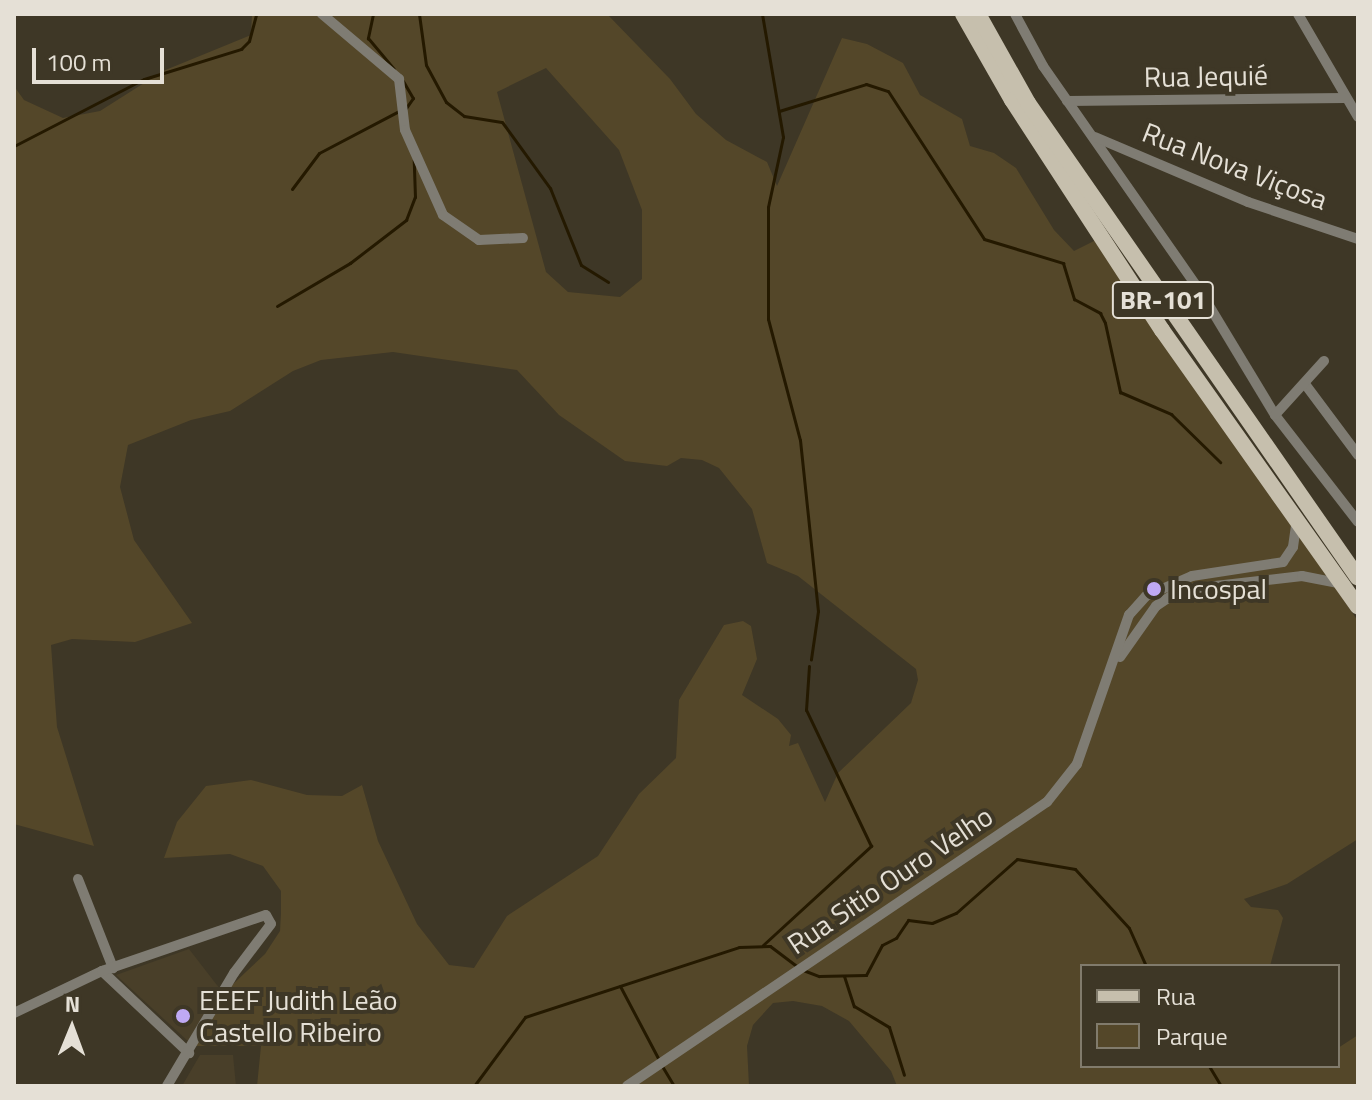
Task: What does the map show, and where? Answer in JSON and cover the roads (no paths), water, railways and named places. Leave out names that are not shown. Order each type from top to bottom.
[{"type":"main road","name":"BR-101","points":[[963,14],[1028,126],[1296,525],[1350,582]]},
{"type":"main road","name":"BR-101","points":[[978,14],[1028,103],[1350,582],[1358,607]]},
{"type":"street","points":[[322,14],[399,79],[405,130],[443,215],[479,240],[523,238]]},
{"type":"street","points":[[1015,14],[1067,101],[1202,294],[1275,415],[1354,506],[1358,522]]},
{"type":"street","points":[[1298,14],[1358,117]]},
{"type":"street","name":"Rua Jequié","points":[[1067,101],[1345,98]]},
{"type":"street","name":"Rua Nova Viçosa","points":[[1095,137],[1248,202],[1358,239]]},
{"type":"street","points":[[1275,415],[1324,361]]},
{"type":"street","points":[[1305,384],[1358,455]]},
{"type":"street","name":"Rua Sitio Ouro Velho","points":[[627,1086],[1047,802],[1077,764],[1116,662],[1129,615],[1146,596],[1192,576],[1283,562],[1293,547],[1296,525]]},
{"type":"street","name":"Rua Sitio Ouro Velho","points":[[1116,662],[1156,606],[1180,590],[1302,576],[1350,582]]},
{"type":"street","points":[[78,879],[108,970],[189,1053]]},
{"type":"street","points":[[14,1013],[108,970],[270,918],[167,1086]]},
{"type":"waterway","points":[[14,146],[144,79],[241,49],[249,41],[256,14]]},
{"type":"waterway","points":[[373,14],[368,38],[394,69]]},
{"type":"waterway","points":[[419,14],[426,65],[446,102],[464,116],[502,122],[550,188],[581,265],[608,282]]},
{"type":"waterway","points":[[762,14],[783,137],[768,207],[768,319],[800,440],[818,611],[811,659]]},
{"type":"waterway","points":[[403,81],[413,98],[406,108]]},
{"type":"waterway","points":[[779,111],[866,84],[888,91],[984,239],[1063,263],[1074,299],[1100,313],[1105,323],[1120,392],[1171,414],[1220,462]]},
{"type":"waterway","points":[[292,189],[319,153],[399,111]]},
{"type":"waterway","points":[[277,306],[350,263],[406,220],[415,197],[414,160]]},
{"type":"waterway","points":[[763,945],[871,846],[806,710],[809,666]]},
{"type":"waterway","points":[[803,970],[819,976],[866,975],[882,945],[896,938],[908,920],[932,923],[956,913],[1017,859],[1075,869],[1129,928],[1145,964]]},
{"type":"waterway","points":[[474,1086],[525,1017],[739,947],[770,946],[797,966]]},
{"type":"waterway","points":[[844,976],[854,1006],[889,1027],[904,1075]]},
{"type":"waterway","points":[[620,986],[659,1060]]},
{"type":"waterway","points":[[662,1066],[674,1086]]},
{"type":"waterway","points":[[1210,1068],[1221,1086]]},
{"type":"place","name":"Incospal","points":[[1154,589]]},
{"type":"place","name":"EEEF Judith Leão Castello Ribeiro","points":[[183,1016]]}]
